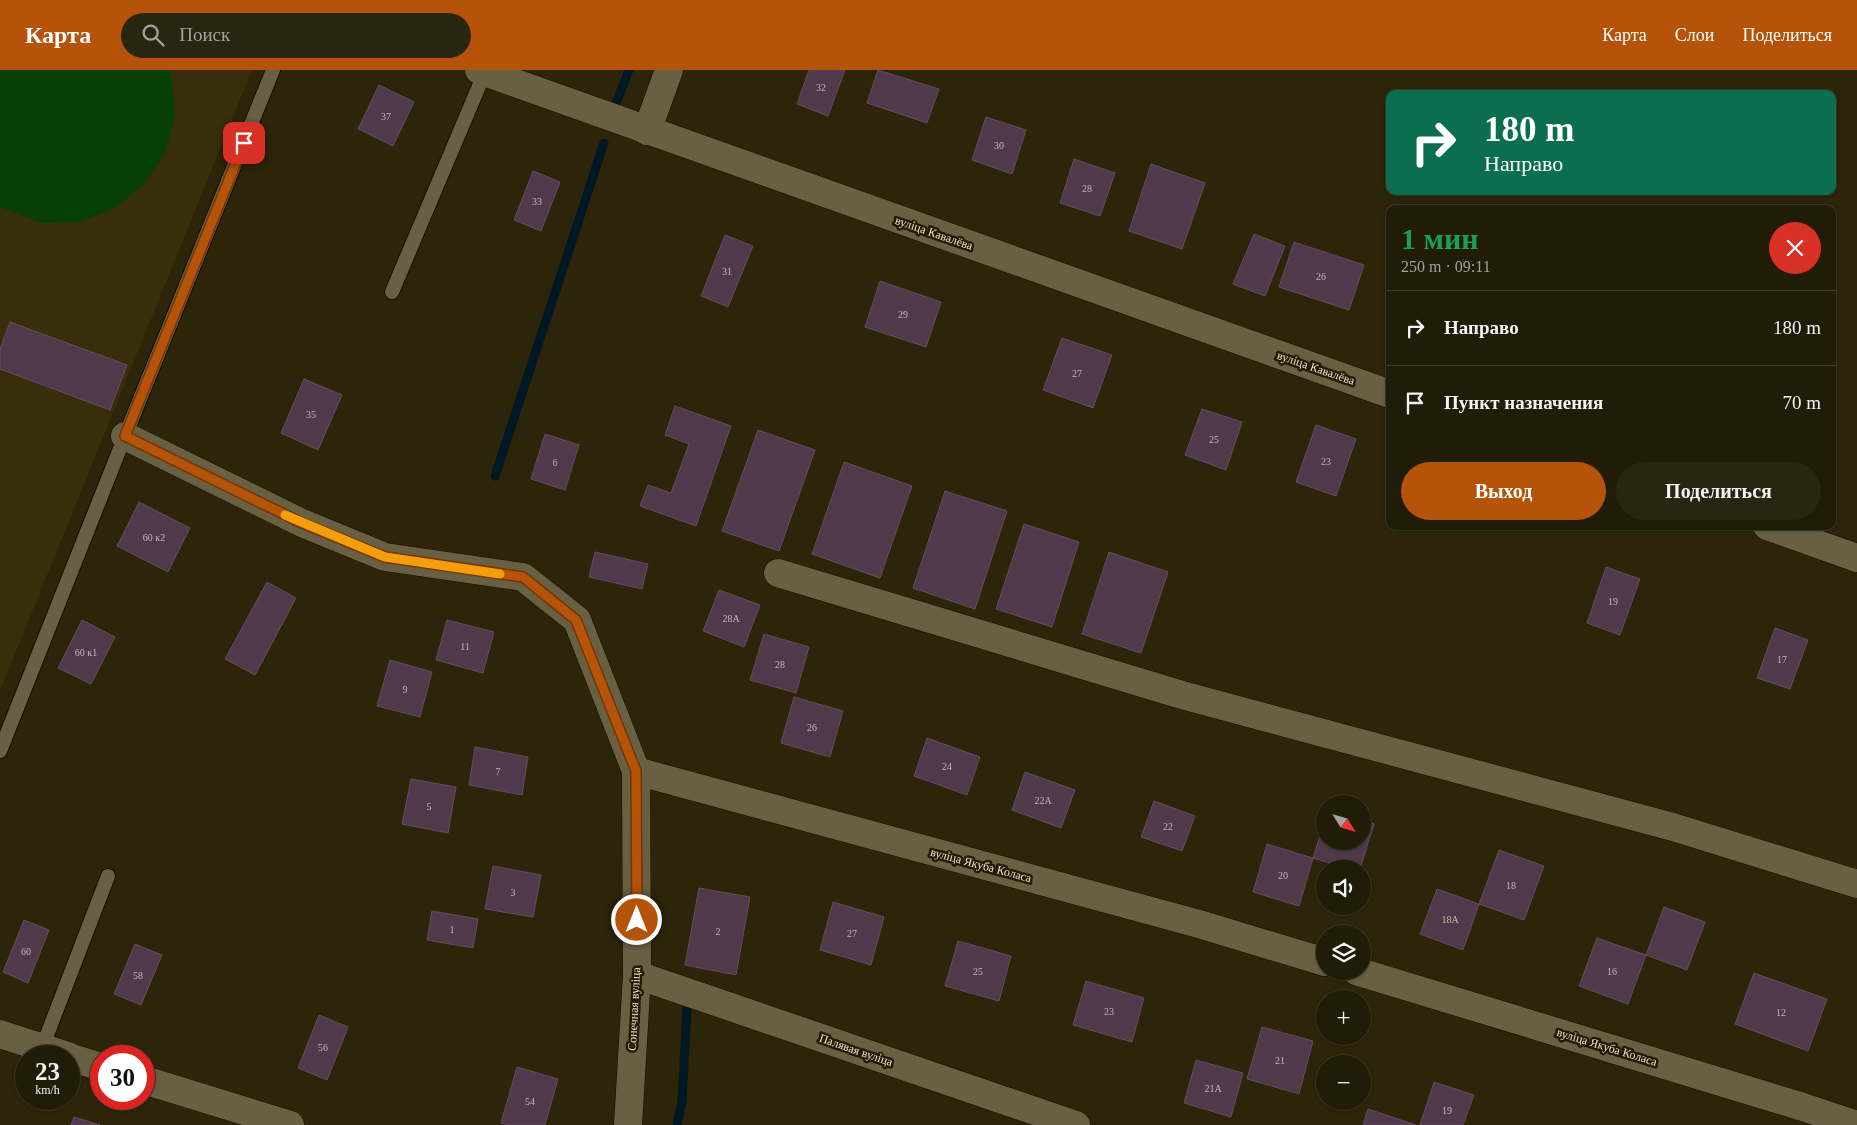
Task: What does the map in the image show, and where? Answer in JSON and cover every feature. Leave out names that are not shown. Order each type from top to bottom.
[{"type":"street","points":[[647,131],[669,70]]},
{"type":"street","name":"вуліца Кавалёва","points":[[482,71],[1386,393]]},
{"type":"street","name":"Сонечная вуліца","points":[[125,436],[302,523],[385,557],[523,577],[576,620],[636,771],[637,975],[628,1125]]},
{"type":"street","points":[[1778,530],[1857,558]]},
{"type":"street","points":[[778,573],[1182,695],[1673,827],[1857,884]]},
{"type":"street","name":"вуліца Якуба Коласа","points":[[636,771],[1199,924],[1316,959]]},
{"type":"street","name":"Палявая вуліца","points":[[637,975],[1076,1125]]},
{"type":"street","name":"вуліца Якуба Коласа","points":[[1371,976],[1857,1125]]},
{"type":"street","points":[[0,1034],[33,1045]]},
{"type":"street","points":[[155,1083],[290,1125]]},
{"type":"lane","points":[[0,752],[273,70]]},
{"type":"lane","points":[[392,292],[482,71]]},
{"type":"lane","points":[[43,1045],[108,876]]},
{"type":"shaded area","points":[[0,70],[252,70],[0,691]]},
{"type":"green space","points":[[0,70],[169,70],[175,114],[166,151],[145,183],[115,208],[80,222],[41,223],[0,207]]},
{"type":"building","points":[[809,70],[845,70],[828,116],[797,104]]},
{"type":"building","points":[[878,70],[939,89],[927,123],[867,103]]},
{"type":"building","points":[[379,85],[414,102],[393,146],[358,129]]},
{"type":"building","points":[[986,117],[1026,130],[1012,174],[972,160]]},
{"type":"building","points":[[1074,159],[1115,173],[1100,216],[1060,203]]},
{"type":"building","points":[[1151,164],[1205,183],[1182,249],[1129,231]]},
{"type":"building","points":[[533,171],[560,182],[541,231],[514,220]]},
{"type":"building","points":[[1254,234],[1285,246],[1265,296],[1233,284]]},
{"type":"building","points":[[725,235],[753,246],[728,307],[701,296]]},
{"type":"building","points":[[1294,242],[1364,265],[1349,310],[1279,287]]},
{"type":"building","points":[[880,281],[941,302],[926,347],[865,327]]},
{"type":"building","points":[[10,322],[127,365],[110,410],[0,369],[0,349]]},
{"type":"building","points":[[1062,338],[1112,355],[1093,408],[1043,390]]},
{"type":"building","points":[[304,379],[342,395],[318,450],[281,433]]},
{"type":"building","points":[[675,406],[731,426],[696,526],[640,506],[648,485],[671,493],[689,444],[665,435]]},
{"type":"building","points":[[1202,409],[1242,422],[1226,470],[1185,455]]},
{"type":"building","points":[[1316,425],[1356,439],[1336,496],[1296,482]]},
{"type":"building","points":[[758,430],[815,450],[779,551],[722,531]]},
{"type":"building","points":[[545,434],[579,445],[565,490],[531,479]]},
{"type":"building","points":[[844,462],[912,486],[880,578],[812,554]]},
{"type":"building","points":[[945,491],[1007,511],[975,609],[913,588]]},
{"type":"building","points":[[139,502],[190,528],[168,572],[117,546]]},
{"type":"building","points":[[1024,524],[1079,542],[1052,627],[996,609]]},
{"type":"building","points":[[595,552],[648,564],[642,589],[589,577]]},
{"type":"building","points":[[1109,552],[1168,572],[1141,653],[1082,634]]},
{"type":"building","points":[[1606,567],[1640,579],[1620,635],[1587,623]]},
{"type":"building","points":[[267,582],[296,598],[255,675],[225,659]]},
{"type":"building","points":[[719,590],[760,605],[744,647],[703,631]]},
{"type":"building","points":[[82,620],[115,637],[91,684],[58,668]]},
{"type":"building","points":[[447,620],[494,632],[483,673],[436,660]]},
{"type":"building","points":[[1775,628],[1808,640],[1790,689],[1757,678]]},
{"type":"building","points":[[764,634],[809,647],[796,693],[750,680]]},
{"type":"building","points":[[390,660],[432,672],[420,717],[377,706]]},
{"type":"building","points":[[794,697],[843,711],[830,757],[781,743]]},
{"type":"building","points":[[927,738],[980,757],[967,795],[914,776]]},
{"type":"building","points":[[475,747],[528,757],[522,795],[469,785]]},
{"type":"building","points":[[1025,772],[1075,790],[1061,828],[1012,810]]},
{"type":"building","points":[[411,779],[456,787],[448,833],[402,824]]},
{"type":"building","points":[[1154,801],[1195,816],[1182,851],[1141,837]]},
{"type":"building","points":[[1371,823],[1374,824],[1371,834]]},
{"type":"building","points":[[1267,844],[1313,858],[1299,906],[1253,892]]},
{"type":"building","points":[[1316,848],[1366,850],[1363,860],[1320,860],[1313,858]]},
{"type":"building","points":[[1499,850],[1544,866],[1524,920],[1479,904]]},
{"type":"building","points":[[493,866],[541,875],[533,917],[485,909]]},
{"type":"building","points":[[699,888],[750,897],[736,975],[685,965]]},
{"type":"building","points":[[1437,889],[1479,904],[1463,950],[1420,934]]},
{"type":"building","points":[[833,902],[884,917],[871,965],[820,950]]},
{"type":"building","points":[[1664,907],[1705,922],[1687,970],[1646,955]]},
{"type":"building","points":[[432,911],[478,919],[473,948],[427,940]]},
{"type":"building","points":[[24,920],[49,930],[28,983],[3,972]]},
{"type":"building","points":[[1597,938],[1646,955],[1628,1004],[1579,986]]},
{"type":"building","points":[[958,941],[1011,956],[999,1001],[945,986]]},
{"type":"building","points":[[135,944],[162,955],[141,1005],[114,994]]},
{"type":"building","points":[[1754,973],[1827,999],[1808,1051],[1735,1024]]},
{"type":"building","points":[[1086,981],[1144,998],[1132,1042],[1073,1025]]},
{"type":"building","points":[[319,1015],[348,1027],[327,1080],[298,1068]]},
{"type":"building","points":[[1262,1027],[1313,1041],[1299,1094],[1247,1079]]},
{"type":"building","points":[[1196,1060],[1243,1073],[1231,1117],[1184,1103]]},
{"type":"building","points":[[517,1067],[558,1079],[545,1125],[509,1125],[501,1123]]},
{"type":"building","points":[[1434,1082],[1474,1095],[1463,1125],[1420,1125]]},
{"type":"building","points":[[1368,1110],[1371,1110],[1416,1125],[1363,1125]]},
{"type":"building","points":[[74,1117],[100,1125],[71,1125]]},
{"type":"waterway","points":[[617,101],[629,70]]},
{"type":"waterway","points":[[495,476],[604,143]]},
{"type":"waterway","points":[[677,1125],[682,1102],[687,1008]]},
{"type":"slow traffic","points":[[285,515],[385,557],[500,574]]},
{"type":"route","points":[[244,143],[125,436],[302,523],[385,557],[523,577],[576,620],[636,771],[637,920]]}]
